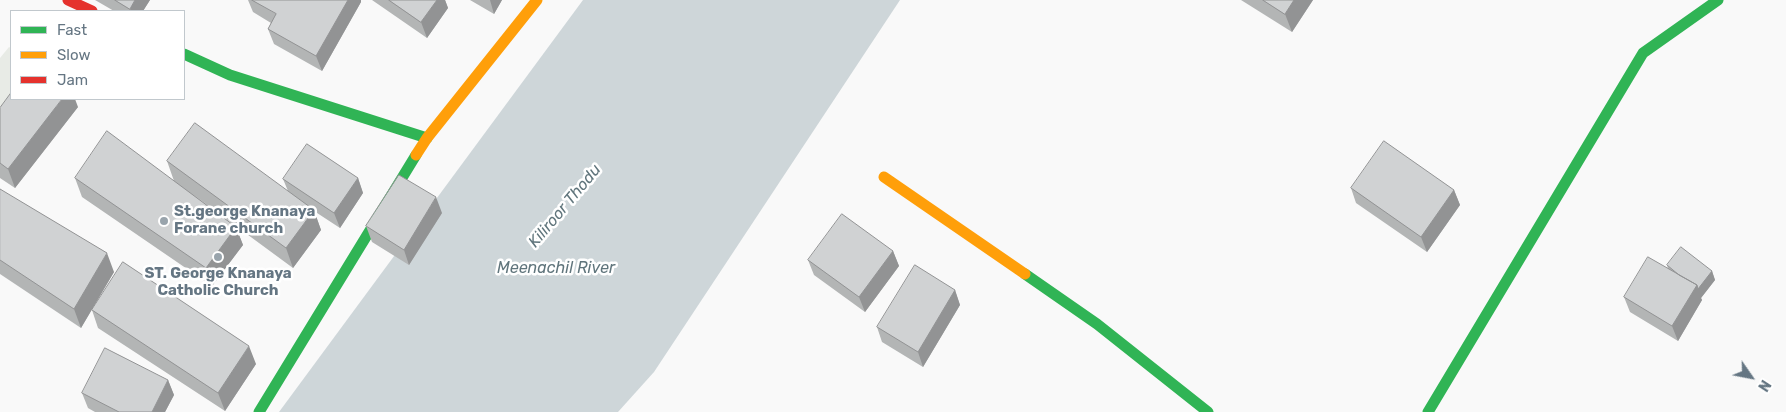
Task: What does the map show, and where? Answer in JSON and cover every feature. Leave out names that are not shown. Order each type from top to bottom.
[{"type":"street","points":[[68,0],[90,10]]},
{"type":"street","points":[[258,412],[427,138],[537,0]]},
{"type":"street","points":[[1428,412],[1643,53],[1718,0]]},
{"type":"street","points":[[185,54],[230,75],[427,138]]},
{"type":"street","points":[[884,177],[1096,324],[1208,412]]},
{"type":"shaded area","points":[[10,48],[11,100],[0,129],[0,58]]},
{"type":"water","name":"Meenachil River","points":[[583,0],[900,0],[654,372],[618,412],[279,412]]},
{"type":"building","points":[[115,0],[135,0],[130,9]]},
{"type":"building","points":[[252,0],[348,0],[316,56],[268,29],[276,14]]},
{"type":"building","points":[[389,0],[437,0],[421,22]]},
{"type":"building","points":[[1263,0],[1294,0],[1285,14]]},
{"type":"building","points":[[10,94],[10,100],[61,100],[8,169],[0,163],[0,108]]},
{"type":"building","points":[[195,123],[314,210],[286,248],[167,161]]},
{"type":"building","name":"St.george Knanaya Forane church","points":[[107,131],[236,227],[206,268],[75,178]]},
{"type":"building","points":[[1384,141],[1454,190],[1421,237],[1351,188]]},
{"type":"building","points":[[307,144],[358,178],[334,213],[283,179]]},
{"type":"building","points":[[399,175],[436,197],[404,250],[366,226]]},
{"type":"building","points":[[0,189],[107,253],[74,309],[0,260]]},
{"type":"building","points":[[842,214],[893,251],[859,297],[808,260]]},
{"type":"building","points":[[1681,247],[1712,271],[1698,289],[1697,285],[1679,275],[1667,265]]},
{"type":"building","points":[[1648,257],[1697,285],[1672,326],[1624,297]]},
{"type":"building","points":[[123,262],[249,346],[218,393],[92,310]]},
{"type":"building","points":[[915,265],[955,290],[918,352],[877,327]]},
{"type":"building","points":[[105,348],[168,380],[152,412],[119,412],[82,393]]},
{"type":"traffic: fast","points":[[1428,412],[1643,53],[1718,0]]},
{"type":"traffic: fast","points":[[185,54],[230,75],[427,138]]},
{"type":"traffic: fast","points":[[259,412],[416,155]]},
{"type":"traffic: fast","points":[[1025,274],[1097,324],[1208,412]]},
{"type":"traffic: slow","points":[[416,155],[427,138],[537,0]]},
{"type":"traffic: slow","points":[[884,177],[1025,274]]},
{"type":"traffic: jam","points":[[68,0],[90,10]]},
{"type":"place","name":"St.george Knanaya Forane church","points":[[164,221]]},
{"type":"place","name":"ST. George Knanaya Catholic Church","points":[[218,257]]},
{"type":"water label","name":"Kiliroor Thodu","points":[[565,206]]}]
